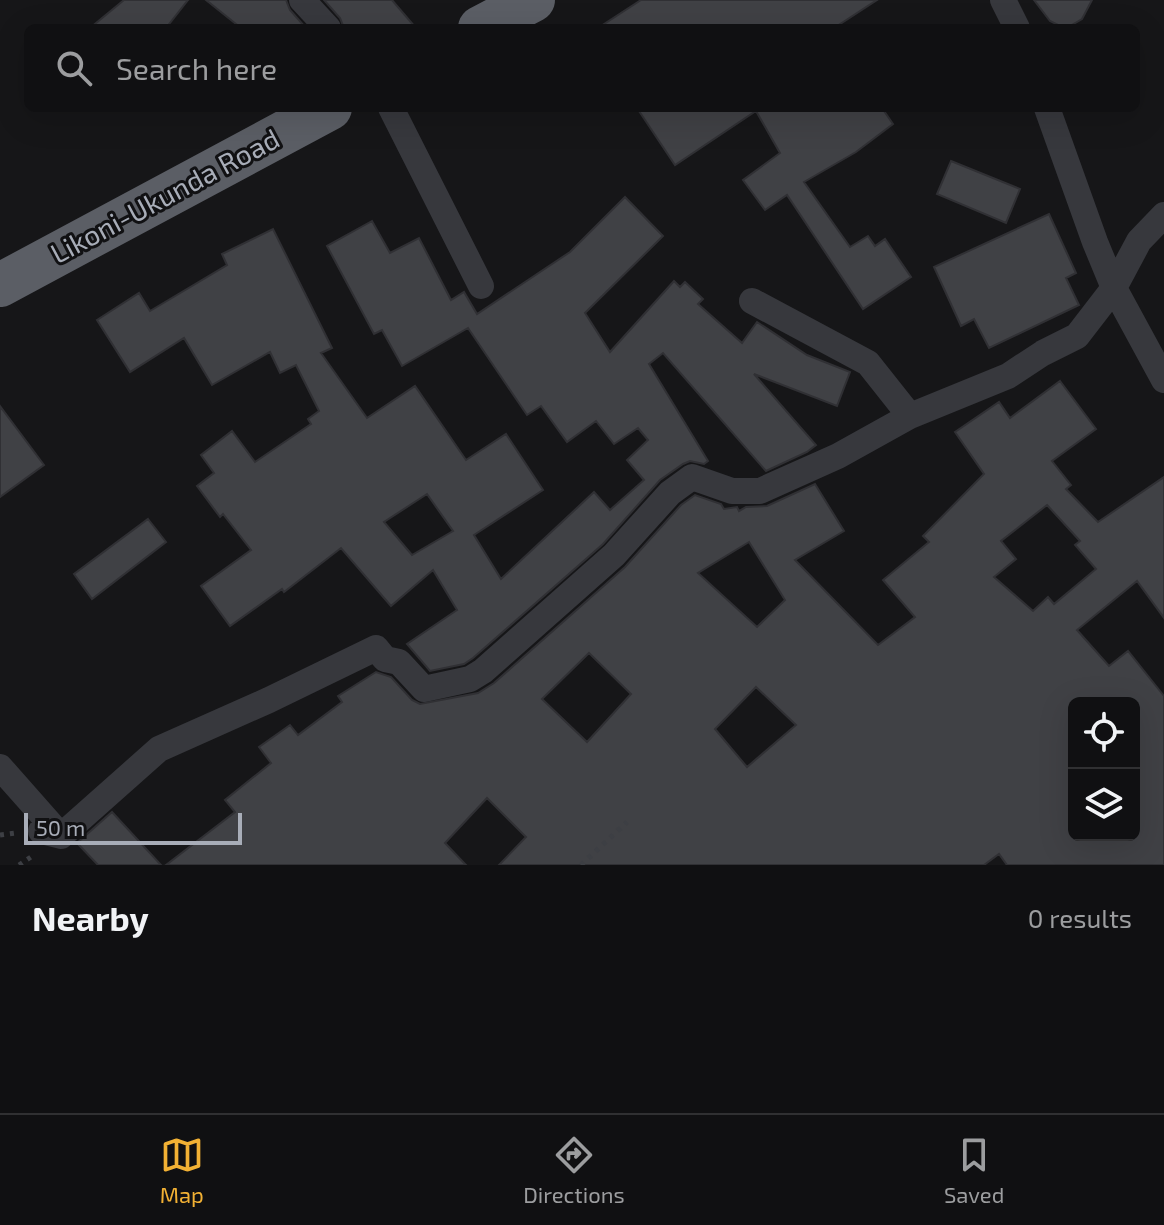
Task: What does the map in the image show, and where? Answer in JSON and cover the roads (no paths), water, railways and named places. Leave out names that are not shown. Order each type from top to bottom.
[{"type":"highway","points":[[488,24],[533,0]]},
{"type":"highway","name":"Likoni-Ukunda Road","points":[[0,285],[323,112]]},
{"type":"street","points":[[302,0],[324,24]]},
{"type":"street","points":[[1003,0],[1015,24]]},
{"type":"street","points":[[393,112],[481,286]]},
{"type":"street","points":[[1048,112],[1114,288],[1164,380]]},
{"type":"street","points":[[0,767],[51,834],[159,749],[376,648],[385,659],[399,662],[424,689],[470,679],[503,655],[614,555],[670,493],[692,477],[732,491],[760,491],[838,456],[910,416],[1008,376],[1077,336],[1114,288],[1139,241],[1164,215]]},
{"type":"street","points":[[752,301],[868,363],[910,416]]}]
